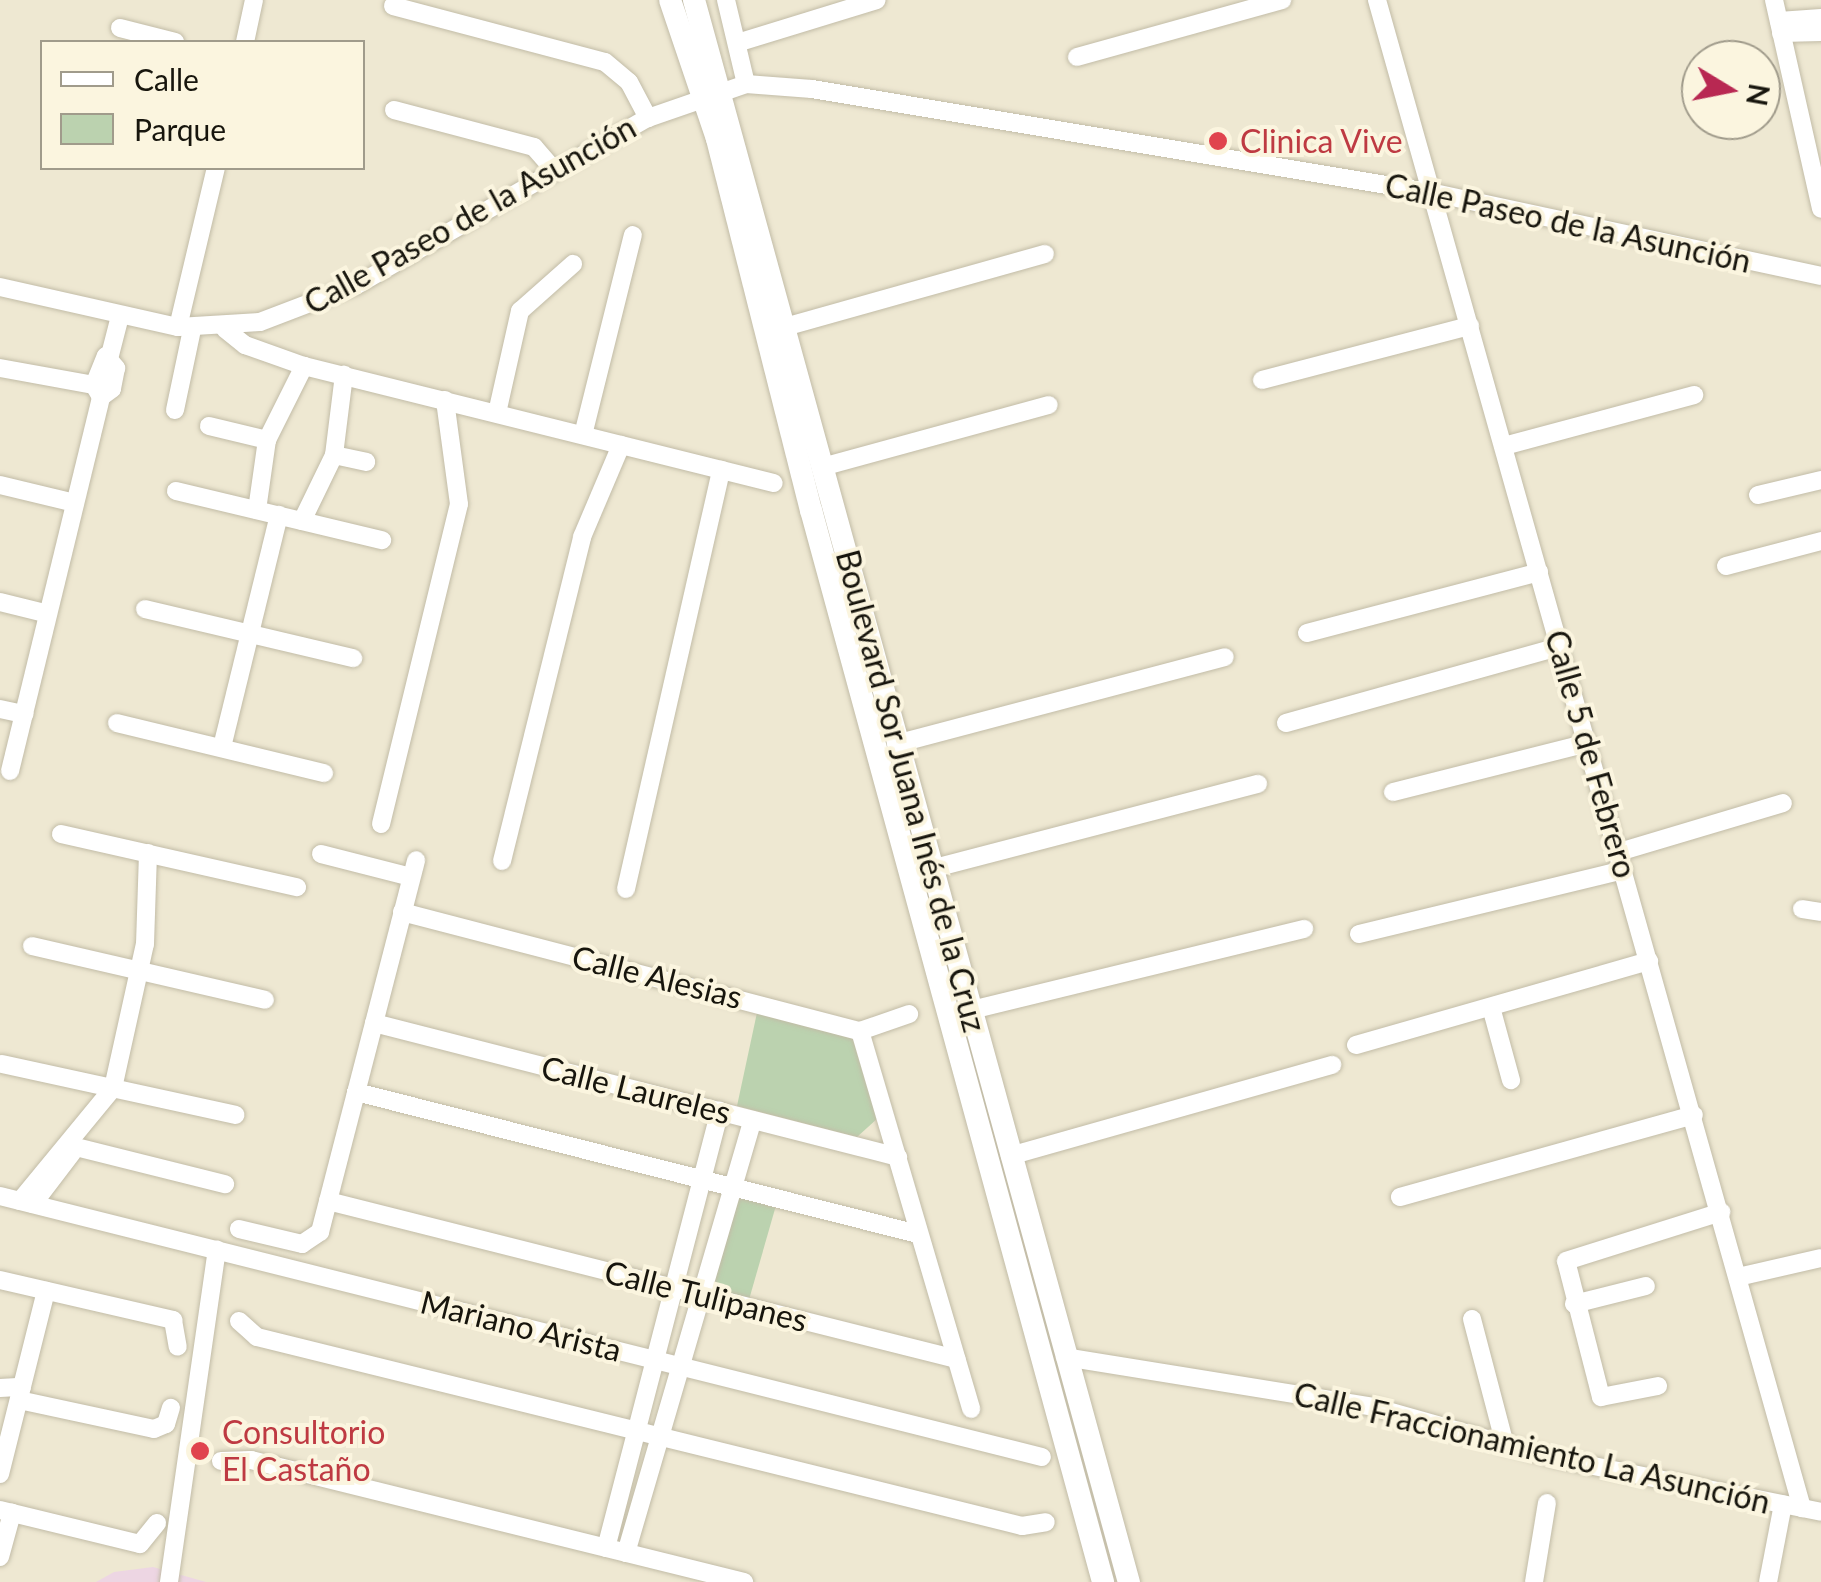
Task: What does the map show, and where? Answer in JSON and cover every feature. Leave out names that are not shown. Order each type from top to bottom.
[{"type":"main road","name":"Boulevard Sor Juana Inés de la Cruz","points":[[670,0],[712,92],[785,328],[896,744],[1129,1582]]},
{"type":"main road","name":"Boulevard Sor Juana Inés de la Cruz","points":[[694,0],[712,92],[1103,1582]]},
{"type":"street","points":[[244,40],[254,0]]},
{"type":"street","points":[[726,0],[746,84]]},
{"type":"street","points":[[737,43],[876,0]]},
{"type":"street","points":[[1077,57],[1282,0]]},
{"type":"street","name":"Calle 5 de Febrero","points":[[1377,0],[1721,1212],[1792,1506]]},
{"type":"street","points":[[1774,0],[1821,207]]},
{"type":"street","points":[[392,6],[605,62],[629,82],[648,118]]},
{"type":"street","points":[[1780,27],[1821,18]]},
{"type":"street","points":[[1780,27],[1821,32]]},
{"type":"street","points":[[120,28],[166,40]]},
{"type":"street","name":"Calle Paseo de la Asunción","points":[[0,287],[120,316],[185,328],[226,330],[326,300],[648,118],[712,92],[746,84],[812,89],[1434,193],[1821,276]]},
{"type":"street","points":[[394,110],[534,148],[554,170]]},
{"type":"street","points":[[176,410],[185,328],[216,170]]},
{"type":"street","points":[[582,435],[633,235]]},
{"type":"street","points":[[785,328],[1045,254]]},
{"type":"street","points":[[496,413],[520,311],[573,264]]},
{"type":"street","points":[[10,772],[75,503],[102,359],[110,355],[120,316]]},
{"type":"street","points":[[1262,380],[1470,326]]},
{"type":"street","points":[[226,330],[245,345],[304,366],[774,483]]},
{"type":"street","points":[[257,510],[267,440],[304,366]]},
{"type":"street","points":[[0,368],[98,391]]},
{"type":"street","points":[[302,521],[334,455],[344,375]]},
{"type":"street","points":[[1504,446],[1694,395]]},
{"type":"street","points":[[382,824],[459,504],[445,400]]},
{"type":"street","points":[[822,468],[1049,405]]},
{"type":"street","points":[[209,426],[267,440]]},
{"type":"street","points":[[502,861],[585,528],[621,445]]},
{"type":"street","points":[[334,455],[366,462]]},
{"type":"street","points":[[626,889],[721,470]]},
{"type":"street","points":[[1758,495],[1821,480]]},
{"type":"street","points":[[0,485],[75,503]]},
{"type":"street","points":[[176,491],[382,540]]},
{"type":"street","points":[[222,747],[279,515]]},
{"type":"street","points":[[1726,566],[1821,540]]},
{"type":"street","points":[[1308,634],[1539,572]]},
{"type":"street","points":[[0,602],[48,614]]},
{"type":"street","points":[[145,609],[353,658]]},
{"type":"street","points":[[1286,723],[1561,646]]},
{"type":"street","points":[[896,744],[1225,657]]},
{"type":"street","points":[[0,708],[24,714]]},
{"type":"street","points":[[117,723],[324,773]]},
{"type":"street","points":[[1394,792],[1588,743]]},
{"type":"street","points":[[931,869],[1258,784]]},
{"type":"street","points":[[1359,934],[1621,861],[1783,803]]},
{"type":"street","points":[[61,834],[297,888]]},
{"type":"street","points":[[27,1203],[113,1088],[140,971],[148,853]]},
{"type":"street","points":[[239,1229],[308,1244],[320,1232],[414,868],[321,854]]},
{"type":"street","name":"Calle Alesias","points":[[402,912],[860,1031]]},
{"type":"street","points":[[971,1010],[1304,929]]},
{"type":"street","points":[[32,946],[265,1000]]},
{"type":"street","points":[[1356,1045],[1649,960]]},
{"type":"street","points":[[1491,1007],[1511,1080]]},
{"type":"street","points":[[909,1014],[860,1031],[971,1409]]},
{"type":"street","name":"Calle Laureles","points":[[374,1024],[898,1156]]},
{"type":"street","points":[[2,1064],[236,1115]]},
{"type":"street","points":[[1010,1156],[1332,1065]]},
{"type":"street","points":[[356,1092],[918,1234]]},
{"type":"street","points":[[626,1553],[702,1295],[718,1184],[720,1111]]},
{"type":"street","points":[[1400,1197],[1694,1116]]},
{"type":"street","points":[[606,1548],[676,1288],[718,1184],[753,1120]]},
{"type":"street","points":[[75,1142],[225,1184]]},
{"type":"street","name":"Mariano Arista","points":[[0,1196],[1042,1457]]},
{"type":"street","name":"Calle Tulipanes","points":[[328,1200],[956,1360]]},
{"type":"street","points":[[1658,1386],[1601,1397],[1565,1271],[1573,1254],[1721,1212]]},
{"type":"street","points":[[170,1582],[217,1250]]},
{"type":"street","points":[[1738,1277],[1821,1258]]},
{"type":"street","points":[[0,1280],[173,1320],[178,1347]]},
{"type":"street","points":[[1574,1304],[1646,1286]]},
{"type":"street","points":[[0,1474],[6,1427],[20,1394],[46,1291]]},
{"type":"street","points":[[1472,1319],[1505,1445]]},
{"type":"street","points":[[242,1325],[1022,1526],[1046,1522]]},
{"type":"street","name":"Calle Fraccionamiento La Asunción","points":[[1065,1357],[1374,1407],[1505,1445],[1821,1512]]},
{"type":"street","points":[[0,1388],[154,1429],[166,1424],[170,1408]]},
{"type":"street","points":[[231,1460],[744,1582]]},
{"type":"street","points":[[1534,1582],[1547,1503]]},
{"type":"street","points":[[1768,1582],[1792,1506]]},
{"type":"street","points":[[0,1557],[6,1511],[140,1544],[156,1524]]},
{"type":"shaded area","points":[[153,1567],[206,1582],[96,1582],[114,1572]]},
{"type":"green space","points":[[758,1008],[854,1032],[878,1118],[857,1137],[737,1106]]},
{"type":"green space","points":[[734,1196],[775,1208],[748,1304],[706,1292]]},
{"type":"place","name":"Clinica Vive","points":[[1218,141]]},
{"type":"place","name":"Consultorio El Castaño","points":[[200,1451]]}]
